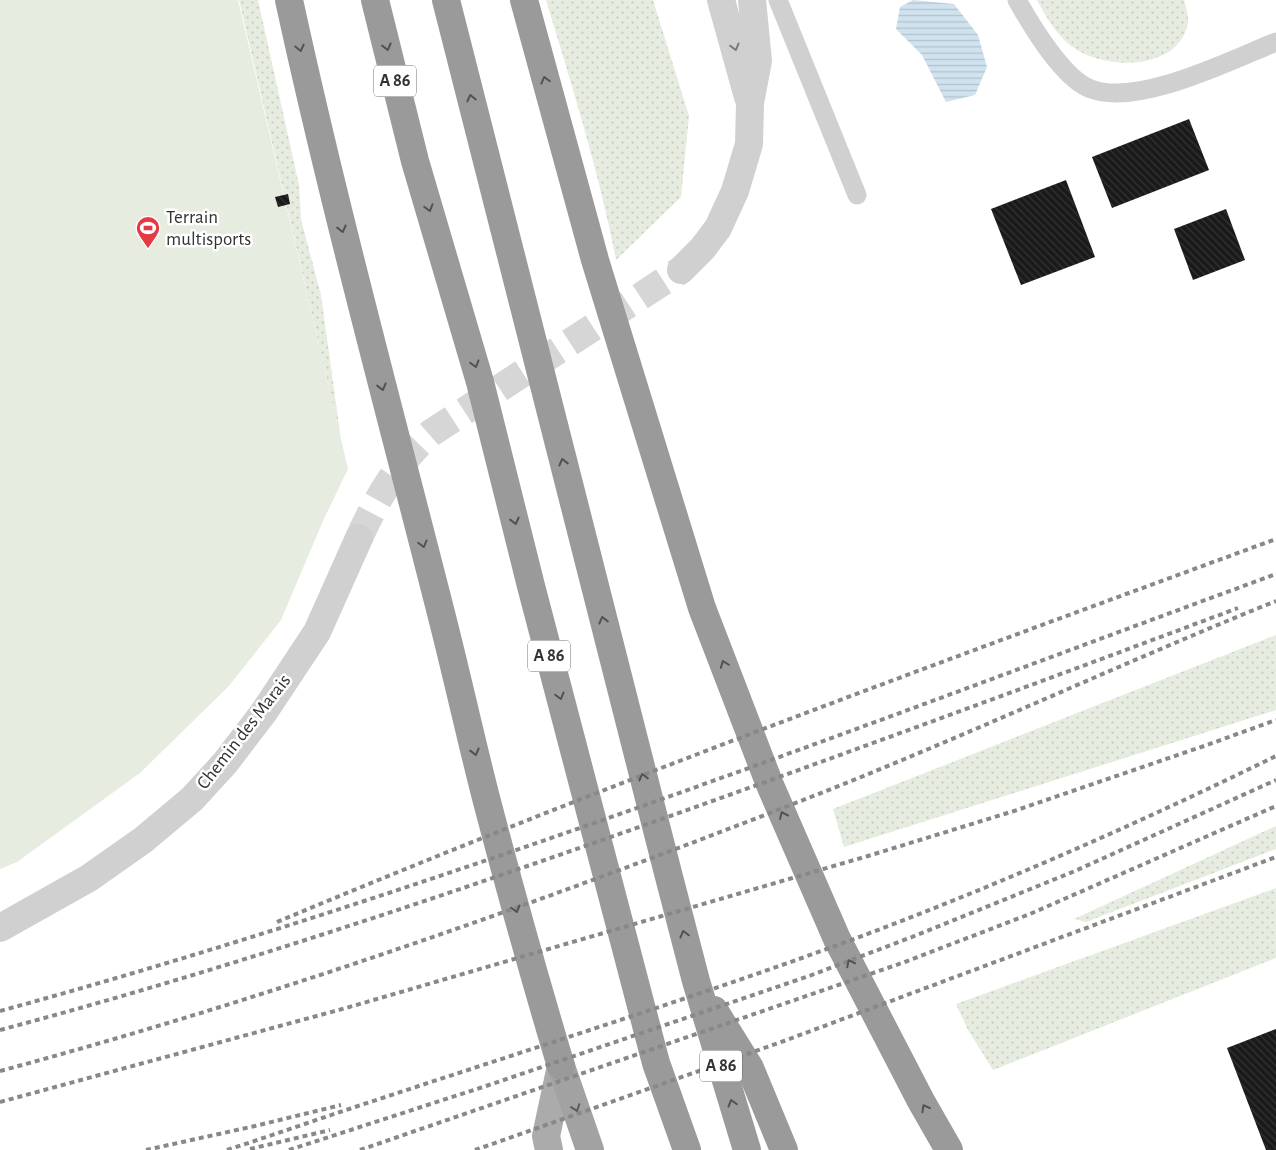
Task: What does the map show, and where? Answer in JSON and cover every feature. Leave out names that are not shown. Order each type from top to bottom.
[{"type":"highway","points":[[289,0],[330,182],[493,825],[526,948],[561,1066],[590,1150]]},
{"type":"highway","name":"A 86","points":[[375,0],[415,161],[480,382],[531,586],[656,1063],[687,1150]]},
{"type":"highway","name":"A 86","points":[[446,0],[696,981],[747,1150]]},
{"type":"highway","points":[[524,0],[595,260],[702,608],[770,785],[838,939],[921,1101],[949,1150]]},
{"type":"highway","points":[[696,981],[750,1068],[784,1150]]},
{"type":"main road","points":[[549,1150],[546,1136],[561,1066]]},
{"type":"street","points":[[721,0],[750,103]]},
{"type":"street","points":[[681,270],[703,248],[718,228],[736,191],[749,144],[750,103],[758,61],[752,0]]},
{"type":"street","name":"Chemin des Marais","points":[[0,928],[89,878],[143,840],[192,799],[225,763],[264,712],[318,632],[359,538]]},
{"type":"lane","points":[[778,0],[857,194]]},
{"type":"lane","points":[[1017,0],[1030,23],[1065,70],[1078,82],[1091,90],[1134,93],[1188,77],[1276,42]]},
{"type":"shaded area","name":"Terrain multisports","points":[[0,0],[238,0],[348,469],[323,521],[281,620],[229,686],[140,773],[17,862],[0,869]]},
{"type":"shaded area","points":[[239,0],[258,0],[299,185],[301,219],[321,295],[341,440]]},
{"type":"shaded area","points":[[546,0],[653,0],[689,116],[681,197],[616,260],[593,162]]},
{"type":"shaded area","points":[[1037,0],[1184,0],[1188,14],[1188,23],[1182,38],[1172,50],[1158,57],[1142,62],[1124,63],[1107,61],[1091,57],[1077,50],[1065,40],[1054,28]]},
{"type":"shaded area","points":[[1276,635],[1276,710],[844,847],[833,809]]},
{"type":"shaded area","points":[[1276,826],[1276,849],[1086,922],[1074,919]]},
{"type":"shaded area","points":[[1276,888],[1276,958],[993,1070],[968,1030],[956,1004]]},
{"type":"water","points":[[913,0],[954,4],[978,35],[987,67],[975,95],[946,102],[922,55],[896,29],[900,7]]},
{"type":"building","points":[[1189,119],[1209,170],[1112,208],[1092,157]]},
{"type":"building","points":[[1066,180],[1095,257],[1021,285],[991,209]]},
{"type":"building","points":[[288,194],[290,204],[278,207],[275,197]]},
{"type":"building","points":[[1226,209],[1245,260],[1193,280],[1174,229]]},
{"type":"building","points":[[1276,1029],[1276,1150],[1266,1150],[1227,1048]]},
{"type":"tunnel","points":[[359,538],[389,481],[408,456],[431,433],[681,270]]},
{"type":"railway","points":[[277,922],[525,821],[774,725],[1276,539]]},
{"type":"railway","points":[[0,1011],[162,964],[323,914],[483,861],[801,749],[1276,574]]},
{"type":"railway","points":[[0,1071],[104,1042],[310,978],[615,872],[874,772],[1276,601]]},
{"type":"railway","points":[[0,1030],[256,956],[508,872],[676,814],[1238,608]]},
{"type":"railway","points":[[0,1102],[346,1008],[868,856],[1014,811],[1276,720]]},
{"type":"railway","points":[[227,1150],[688,997],[860,937],[921,914],[1100,838],[1276,756]]},
{"type":"railway","points":[[289,1150],[489,1085],[809,976],[912,937],[1075,871],[1276,780]]},
{"type":"railway","points":[[360,1150],[902,963],[1030,914],[1276,806]]},
{"type":"railway","points":[[475,1150],[784,1041],[1276,857]]},
{"type":"railway","points":[[146,1150],[341,1105]]},
{"type":"railway","points":[[250,1149],[330,1130]]},
{"type":"place","name":"Terrain multisports","points":[[148,249]]}]
